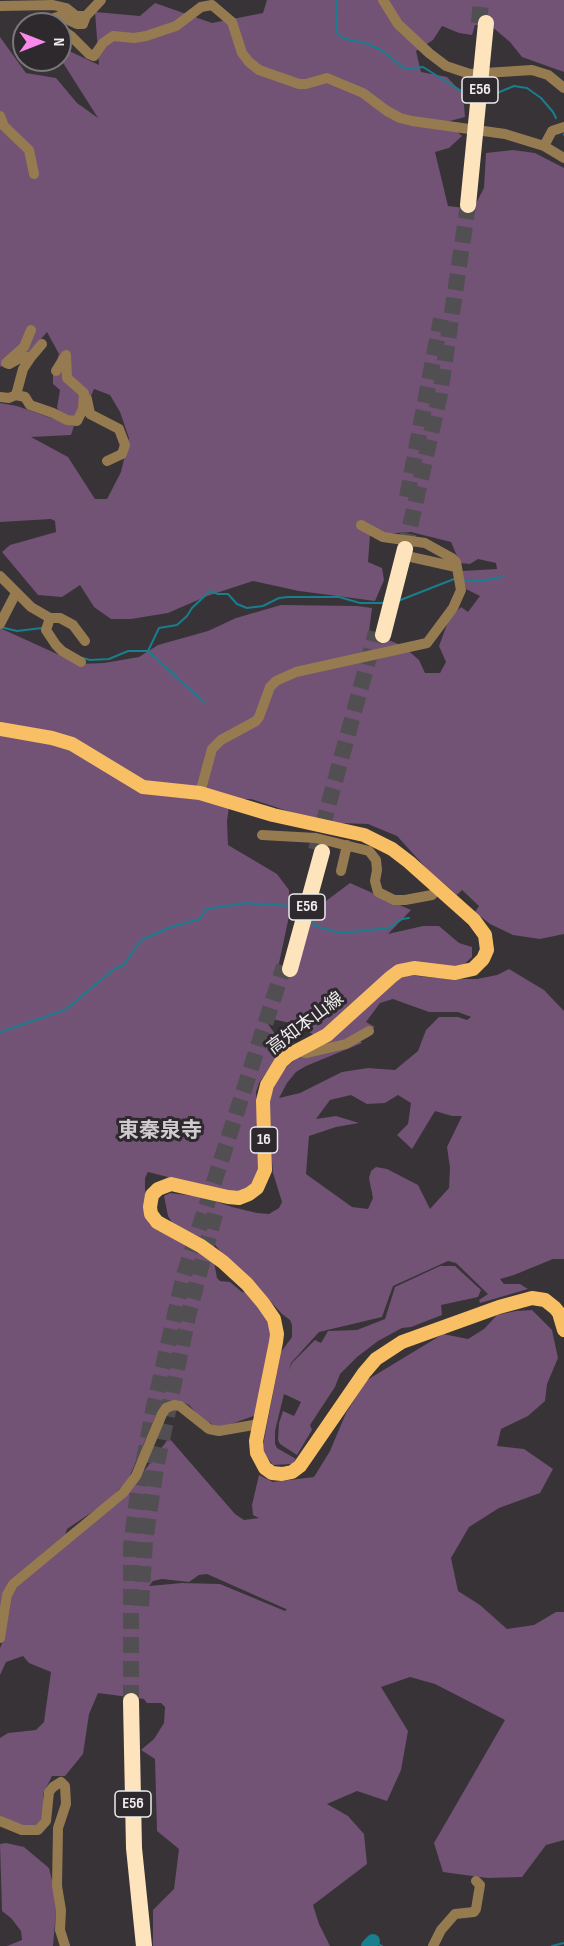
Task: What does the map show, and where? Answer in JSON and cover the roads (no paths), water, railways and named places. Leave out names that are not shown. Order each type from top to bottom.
[{"type":"highway","name":"E56","points":[[465,205],[483,23]]},
{"type":"highway","points":[[380,634],[404,551]]},
{"type":"highway","name":"E56","points":[[289,961],[318,854]]},
{"type":"highway","name":"E56","points":[[135,1701],[134,1848],[150,1946]]},
{"type":"highway","name":"E56","points":[[142,1907],[144,1946]]},
{"type":"main road","name":"高知本山線","points":[[0,729],[51,738],[79,747],[143,787],[200,794],[266,813],[364,835],[392,849],[482,929],[487,950],[483,959],[473,969],[462,973],[414,968],[399,971],[327,1035],[289,1055],[276,1069],[264,1091],[262,1101],[265,1170],[257,1188],[239,1198],[171,1184],[155,1191],[150,1200],[151,1214],[157,1222],[223,1262],[263,1303],[274,1319],[276,1342],[256,1442],[259,1459],[268,1471],[288,1474],[296,1470],[304,1462],[364,1373],[376,1359],[396,1346],[499,1306],[532,1298],[545,1300],[555,1308],[559,1313],[564,1330]]},
{"type":"street","points":[[72,22],[83,24],[86,16],[100,0]]},
{"type":"street","points":[[383,0],[398,24],[446,66],[470,74],[516,69],[532,70],[548,75],[564,88]]},
{"type":"street","points":[[0,6],[53,5],[66,8],[76,16],[86,16]]},
{"type":"street","points":[[72,40],[88,54],[94,56],[103,43],[113,36],[134,38],[146,36],[176,26],[201,8],[212,5],[232,22],[237,31],[242,53],[259,70],[299,84],[326,78],[363,93],[387,111],[412,121],[505,134],[544,146],[564,158]]},
{"type":"street","points":[[0,116],[3,124],[29,150],[34,174]]},
{"type":"street","points":[[544,146],[552,131],[564,127]]},
{"type":"street","points":[[31,330],[24,346],[6,363],[22,357],[32,357]]},
{"type":"street","points":[[15,395],[23,369],[42,344]]},
{"type":"street","points":[[56,371],[66,354],[67,378],[84,393],[90,414],[119,429],[125,445],[122,454],[106,461]]},
{"type":"street","points":[[0,397],[9,398],[15,395],[24,398],[30,405],[75,421],[82,413],[84,393]]},
{"type":"street","points":[[200,794],[212,749],[221,740],[256,721],[270,687],[276,681],[296,672],[427,643],[453,608],[461,590],[456,562],[449,555],[425,543],[383,537],[361,525]]},
{"type":"street","points":[[404,551],[457,570]]},
{"type":"street","points":[[0,576],[48,624],[59,648],[81,662]]},
{"type":"street","points":[[0,624],[16,593]]},
{"type":"street","points":[[48,624],[60,618],[73,625],[86,641]]},
{"type":"street","points":[[262,835],[316,838],[372,854],[377,866],[375,881],[378,892],[394,900],[432,895],[438,889]]},
{"type":"street","points":[[341,871],[347,845]]},
{"type":"street","points":[[296,1051],[307,1053],[346,1044],[369,1032]]},
{"type":"street","points":[[0,1638],[7,1594],[14,1584],[123,1493],[136,1476],[166,1408],[174,1405],[180,1406],[209,1429],[219,1431],[259,1424]]},
{"type":"street","points":[[0,1821],[22,1830],[38,1830],[46,1821],[49,1792],[52,1787],[61,1782],[65,1786],[66,1803],[58,1828],[57,1886],[61,1910],[60,1930],[65,1946]]},
{"type":"street","points":[[433,1945],[441,1930],[455,1914],[474,1912],[480,1885],[476,1881]]},
{"type":"waterway","points":[[336,0],[337,33],[343,38],[368,44],[383,51],[405,69],[423,67],[471,97]]},
{"type":"waterway","points":[[485,98],[514,86],[527,88],[541,98],[556,118]]},
{"type":"waterway","points":[[463,581],[482,581],[502,577]]},
{"type":"waterway","points":[[398,601],[454,579]]},
{"type":"waterway","points":[[83,658],[109,659],[128,651],[148,651],[159,628],[177,625],[210,591],[228,594],[237,604],[247,608],[263,606],[279,598],[288,597],[339,597],[360,603],[384,603]]},
{"type":"waterway","points":[[0,627],[17,631],[42,628]]},
{"type":"waterway","points":[[148,651],[204,702]]},
{"type":"waterway","points":[[0,1032],[65,1010],[114,969],[124,965],[141,940],[171,927],[200,919],[206,909],[246,903],[292,906],[300,910]]},
{"type":"waterway","points":[[312,917],[315,926],[341,933],[389,928],[402,919],[409,918]]},
{"type":"waterway","points":[[373,1941],[382,1946]]},
{"type":"waterway","points":[[368,1946],[373,1941]]},
{"type":"waterway","points":[[552,1946],[564,1943]]},
{"type":"tunnel","points":[[479,23],[481,0]]},
{"type":"tunnel","points":[[405,549],[440,394],[468,205]]},
{"type":"tunnel","points":[[407,497],[441,319]]},
{"type":"tunnel","points":[[316,850],[376,632]]},
{"type":"tunnel","points":[[131,1701],[131,1547],[138,1492],[153,1411],[184,1275],[284,966]]},
{"type":"tunnel","points":[[141,1606],[145,1541],[156,1468],[189,1312],[215,1214]]},
{"type":"district","name":"東秦泉寺","points":[[160,1132]]}]
